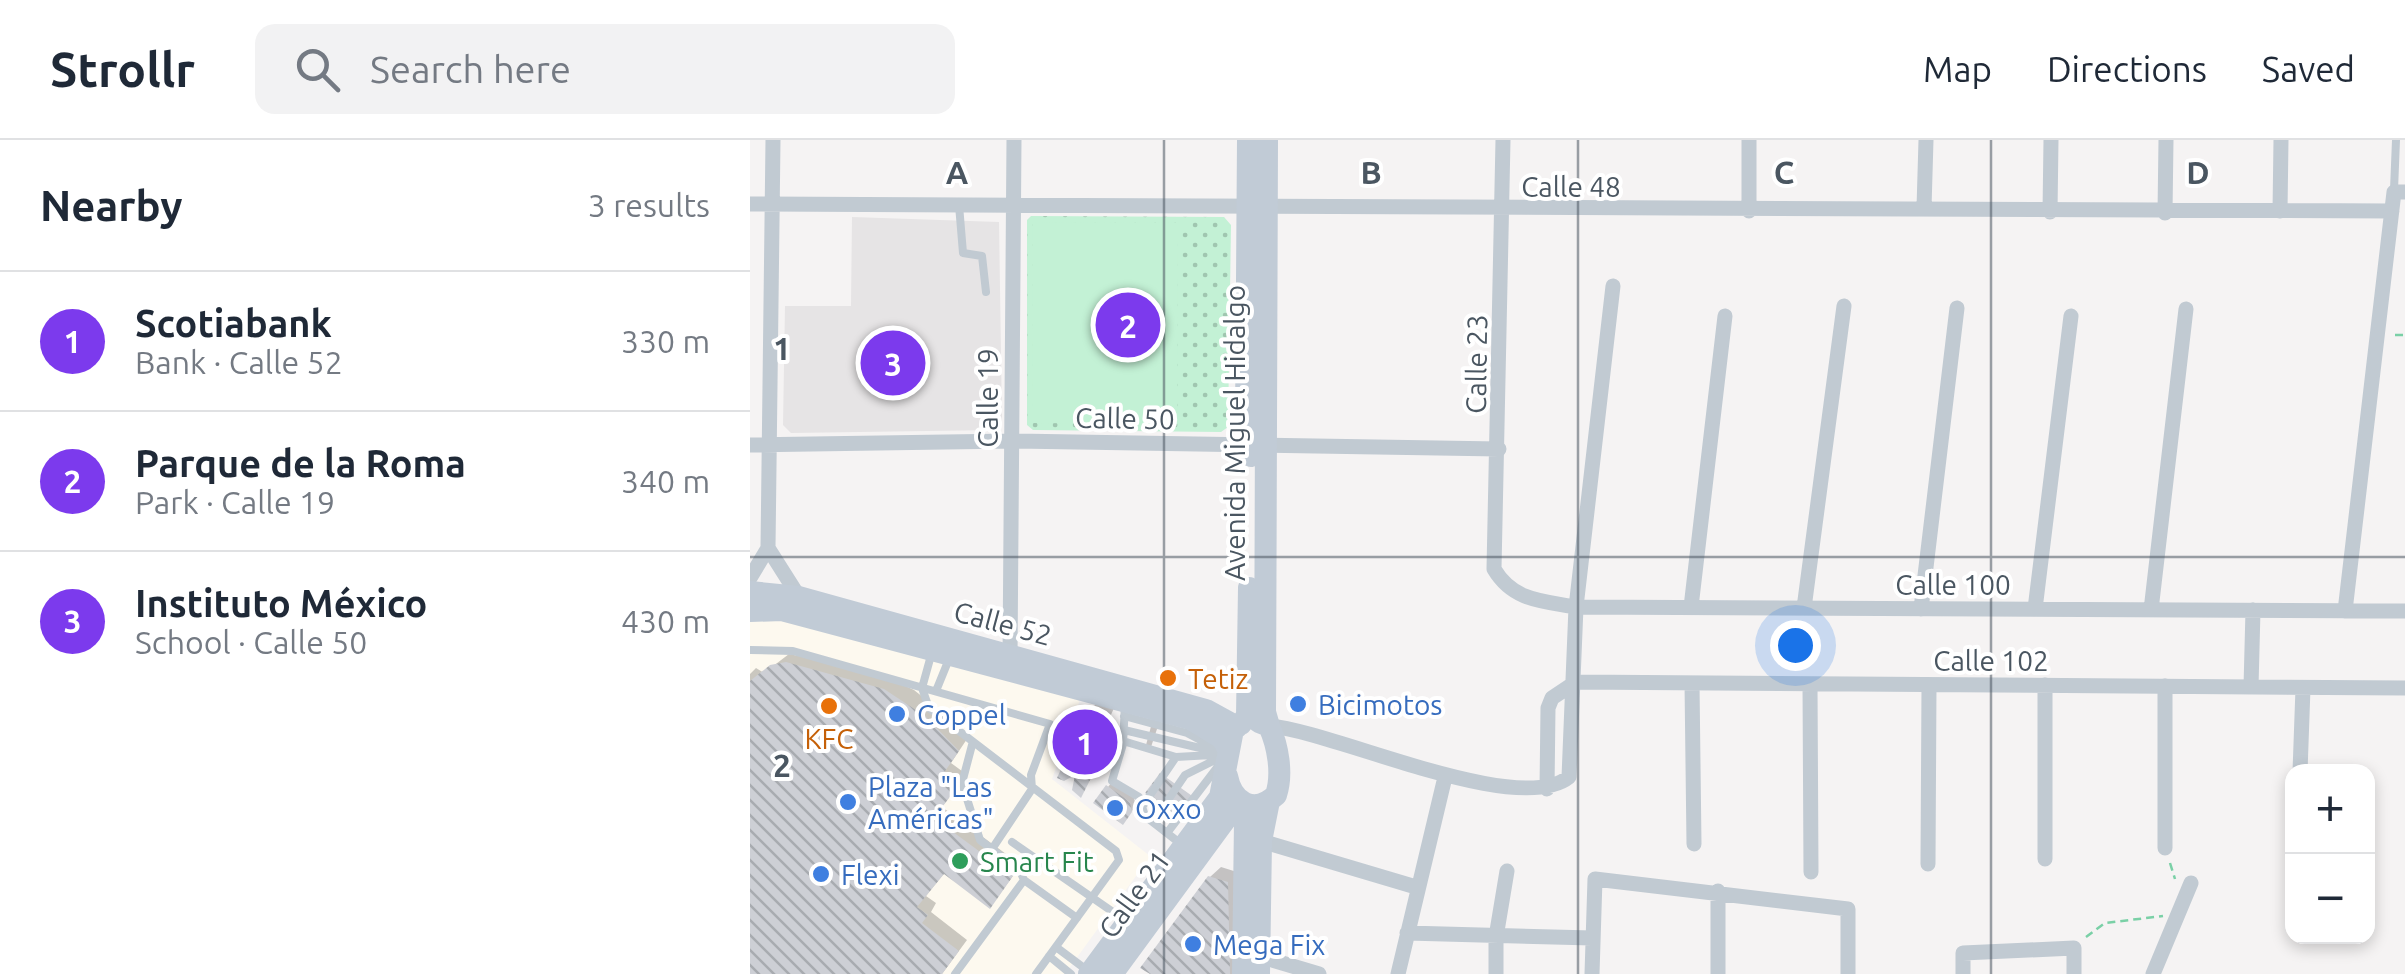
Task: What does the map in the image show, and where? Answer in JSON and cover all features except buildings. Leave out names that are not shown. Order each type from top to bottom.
[{"type":"street","points":[[750,578],[768,548],[773,140]]},
{"type":"street","name":"Calle 19","points":[[1010,657],[1014,140]]},
{"type":"street","name":"Avenida Miguel Hidalgo","points":[[1248,140],[1254,204],[1246,421],[1258,445],[1265,712],[1277,752]]},
{"type":"street","name":"Avenida Miguel Hidalgo","points":[[1254,204],[1267,140]]},
{"type":"street","name":"Calle 23","points":[[1503,140],[1494,569],[1504,586]]},
{"type":"street","points":[[1749,140],[1749,212]]},
{"type":"street","points":[[1924,208],[1926,140]]},
{"type":"street","points":[[2050,212],[2051,140]]},
{"type":"street","points":[[2165,213],[2166,140]]},
{"type":"street","points":[[2280,140],[2280,210]]},
{"type":"street","points":[[2345,611],[2392,211],[2399,192]]},
{"type":"street","name":"Calle 48","points":[[750,204],[1254,204],[1749,212],[1924,208],[2165,213],[2392,211]]},
{"type":"street","points":[[1251,964],[1261,841],[1253,803],[1232,746],[1269,726],[1445,777],[1547,789],[1569,777],[1576,682],[1576,607],[1613,286]]},
{"type":"street","points":[[1804,608],[1844,306]]},
{"type":"street","points":[[1921,609],[1957,308]]},
{"type":"street","points":[[2151,610],[2186,309]]},
{"type":"street","points":[[1692,607],[1725,316]]},
{"type":"street","points":[[2035,609],[2072,316]]},
{"type":"street","name":"Calle 50","points":[[750,444],[1012,441],[1499,449]]},
{"type":"street","name":"Avenida Miguel Hidalgo","points":[[1232,746],[1247,716],[1258,445]]},
{"type":"street","points":[[768,548],[799,597]]},
{"type":"street","name":"Calle 100","points":[[1504,586],[1520,596],[1576,607],[2405,611]]},
{"type":"street","name":"Calle 52","points":[[750,592],[799,597],[1010,657],[1127,703]]},
{"type":"street","name":"Calle 52","points":[[750,612],[782,610],[1127,703],[1206,710],[1232,746]]},
{"type":"street","points":[[2251,687],[2253,610]]},
{"type":"street","points":[[1547,789],[1548,708],[1552,698],[1576,682]]},
{"type":"street","name":"Calle 102","points":[[1576,682],[2405,688]]},
{"type":"street","points":[[1692,683],[1694,844]]},
{"type":"street","points":[[1810,684],[1812,872]]},
{"type":"street","points":[[1928,864],[1930,685]]},
{"type":"street","points":[[2044,859],[2045,686]]},
{"type":"street","points":[[2164,686],[2165,848]]},
{"type":"street","points":[[2300,764],[2303,688]]},
{"type":"street","points":[[1251,964],[1245,821],[1253,803],[1279,786],[1277,752],[1294,738],[1310,736]]},
{"type":"street","name":"Calle 21","points":[[1091,974],[1220,797],[1232,746]]},
{"type":"street","points":[[1398,974],[1445,777]]},
{"type":"street","name":"Calle 21","points":[[1091,974],[1184,845],[1253,803]]},
{"type":"street","points":[[1261,841],[1416,887]]},
{"type":"street","points":[[1184,845],[1227,852],[1244,861]]},
{"type":"street","points":[[1496,974],[1496,938],[1507,871]]},
{"type":"street","points":[[1592,974],[1595,879],[1848,909],[1848,974]]},
{"type":"street","points":[[1718,891],[1718,974]]},
{"type":"street","points":[[2152,974],[2188,891]]},
{"type":"street","points":[[1407,933],[1592,938]]},
{"type":"street","points":[[1963,974],[1963,953],[2074,948],[2074,974]]},
{"type":"street","points":[[1251,964],[1319,974]]},
{"type":"lane","points":[[2396,140],[2399,192]]},
{"type":"lane","points":[[959,206],[959,247],[963,253],[982,256],[986,292]]},
{"type":"lane","points":[[750,650],[793,651],[1050,724],[1031,775],[1032,789],[992,849]]},
{"type":"lane","points":[[925,651],[930,659],[922,688],[929,708],[972,745],[1116,851],[1119,860],[1036,974]]},
{"type":"lane","points":[[936,691],[944,664],[950,658]]},
{"type":"lane","points":[[1127,703],[1123,741],[1112,780],[1138,797],[1153,822],[1184,845]]},
{"type":"lane","points":[[1124,730],[1232,746]]},
{"type":"lane","points":[[1123,741],[1176,757],[1232,746]]},
{"type":"lane","points":[[972,745],[962,783],[980,840],[1020,871],[1024,880],[1077,918]]},
{"type":"lane","points":[[1153,822],[1185,775],[1232,746]]},
{"type":"lane","points":[[1142,807],[1176,757]]},
{"type":"lane","points":[[1012,842],[1113,912],[1135,912]]},
{"type":"lane","points":[[954,974],[1024,880]]},
{"type":"lane","points":[[1056,947],[1091,974]]},
{"type":"lane","points":[[1049,956],[1091,974]]},
{"type":"path","points":[[2165,848],[2188,891]]},
{"type":"path","points":[[2074,948],[2104,922],[2178,915]]},
{"type":"shaded area","points":[[852,217],[999,222],[1002,421],[995,430],[791,433],[783,425],[785,306],[851,306]]},
{"type":"shaded area","points":[[762,613],[1082,694],[1052,779],[1155,860],[1136,876],[1065,974],[750,974],[750,616]]},
{"type":"green space","points":[[1031,216],[1224,217],[1231,225],[1228,427],[1221,432],[1033,430],[1027,425],[1027,220]]},
{"type":"green space","points":[[1033,222],[1178,223],[1177,424],[1032,423]]},
{"type":"place","name":"Parque de la Roma","points":[[1128,325]]},
{"type":"place","name":"Instituto México","points":[[893,363]]},
{"type":"place","name":"Tetiz","points":[[1168,678]]},
{"type":"place","name":"Bicimotos","points":[[1298,704]]},
{"type":"place","name":"KFC","points":[[829,706]]},
{"type":"place","name":"Coppel","points":[[897,714]]},
{"type":"place","name":"Scotiabank","points":[[1085,742]]},
{"type":"place","name":"Plaza \"Las Américas\"","points":[[848,802]]},
{"type":"place","name":"Oxxo","points":[[1115,808]]},
{"type":"place","name":"Smart Fit","points":[[960,861]]},
{"type":"place","name":"Flexi","points":[[821,874]]},
{"type":"place","name":"Mega Fix","points":[[1193,944]]}]
